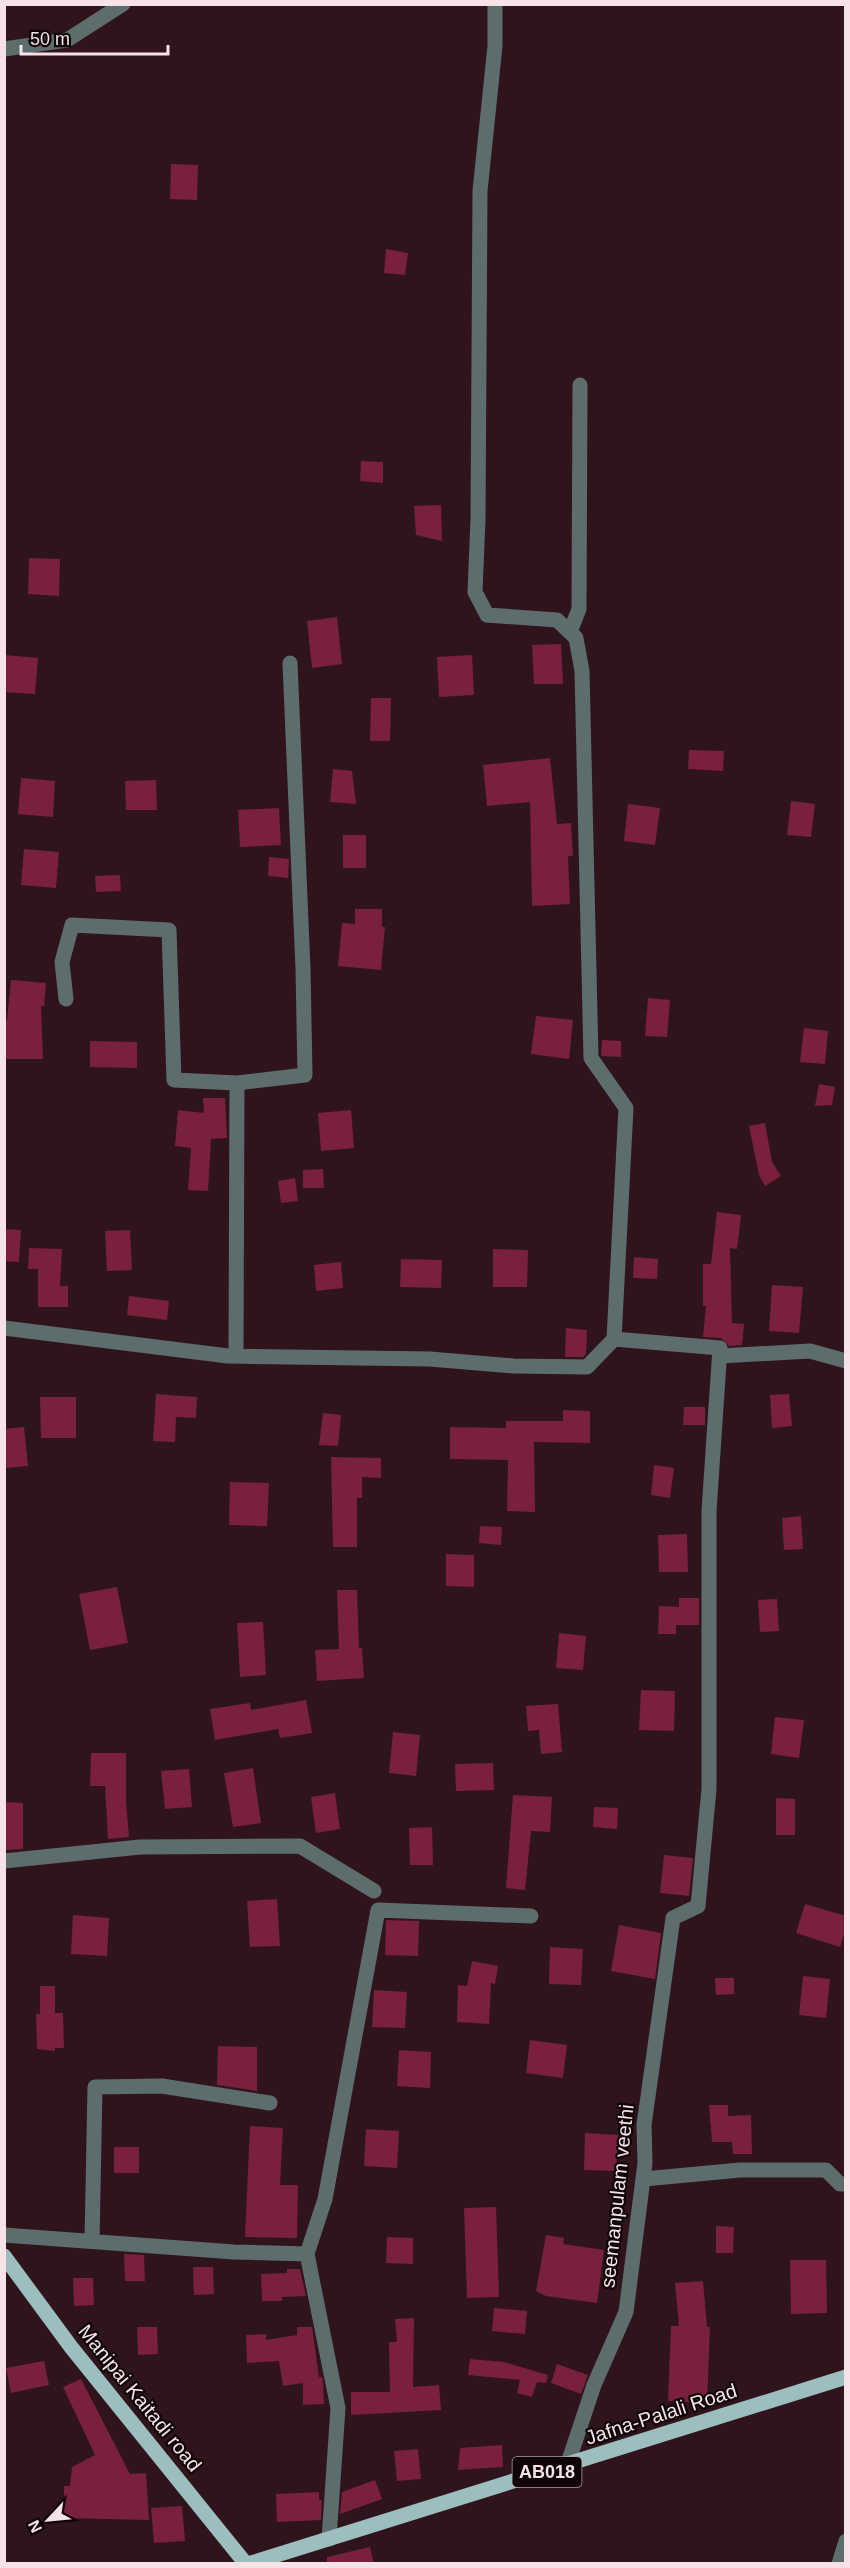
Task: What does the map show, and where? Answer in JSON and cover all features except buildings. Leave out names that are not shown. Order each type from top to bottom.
[{"type":"main road","name":"Manipai Kaitadi road","points":[[4,2256],[71,2347],[247,2564]]},
{"type":"main road","name":"Jafna-Palali Road","points":[[247,2564],[567,2466],[846,2377]]},
{"type":"street","points":[[4,49],[67,40],[123,4]]},
{"type":"street","points":[[4,1328],[236,1356],[430,1359],[514,1366],[587,1367],[614,1339],[626,1108],[591,1058],[582,671],[576,638],[557,620],[487,615],[475,592],[478,519],[480,190],[495,46],[495,4]]},
{"type":"street","points":[[570,632],[579,609],[580,385]]},
{"type":"street","points":[[66,999],[63,962],[72,925],[169,930],[174,1080],[237,1083],[305,1075],[291,663]]},
{"type":"street","points":[[236,1356],[237,1083]]},
{"type":"street","points":[[614,1339],[720,1348],[720,1356],[810,1351],[846,1361]]},
{"type":"street","name":"seemanpulam veethi","points":[[567,2466],[594,2385],[626,2312],[644,2179],[644,2125],[673,1918],[698,1906],[709,1789],[709,1511],[720,1356]]},
{"type":"street","points":[[4,1861],[140,1847],[300,1846],[374,1891]]},
{"type":"street","points":[[329,2539],[338,2408],[307,2254],[325,2199],[378,1910],[531,1916]]},
{"type":"street","points":[[92,2241],[95,2087],[162,2086],[270,2103]]},
{"type":"street","points":[[644,2179],[740,2170],[825,2170],[840,2184],[846,2184]]},
{"type":"street","points":[[4,2235],[234,2252],[307,2254]]},
{"type":"street","points":[[839,2564],[846,2541]]}]
